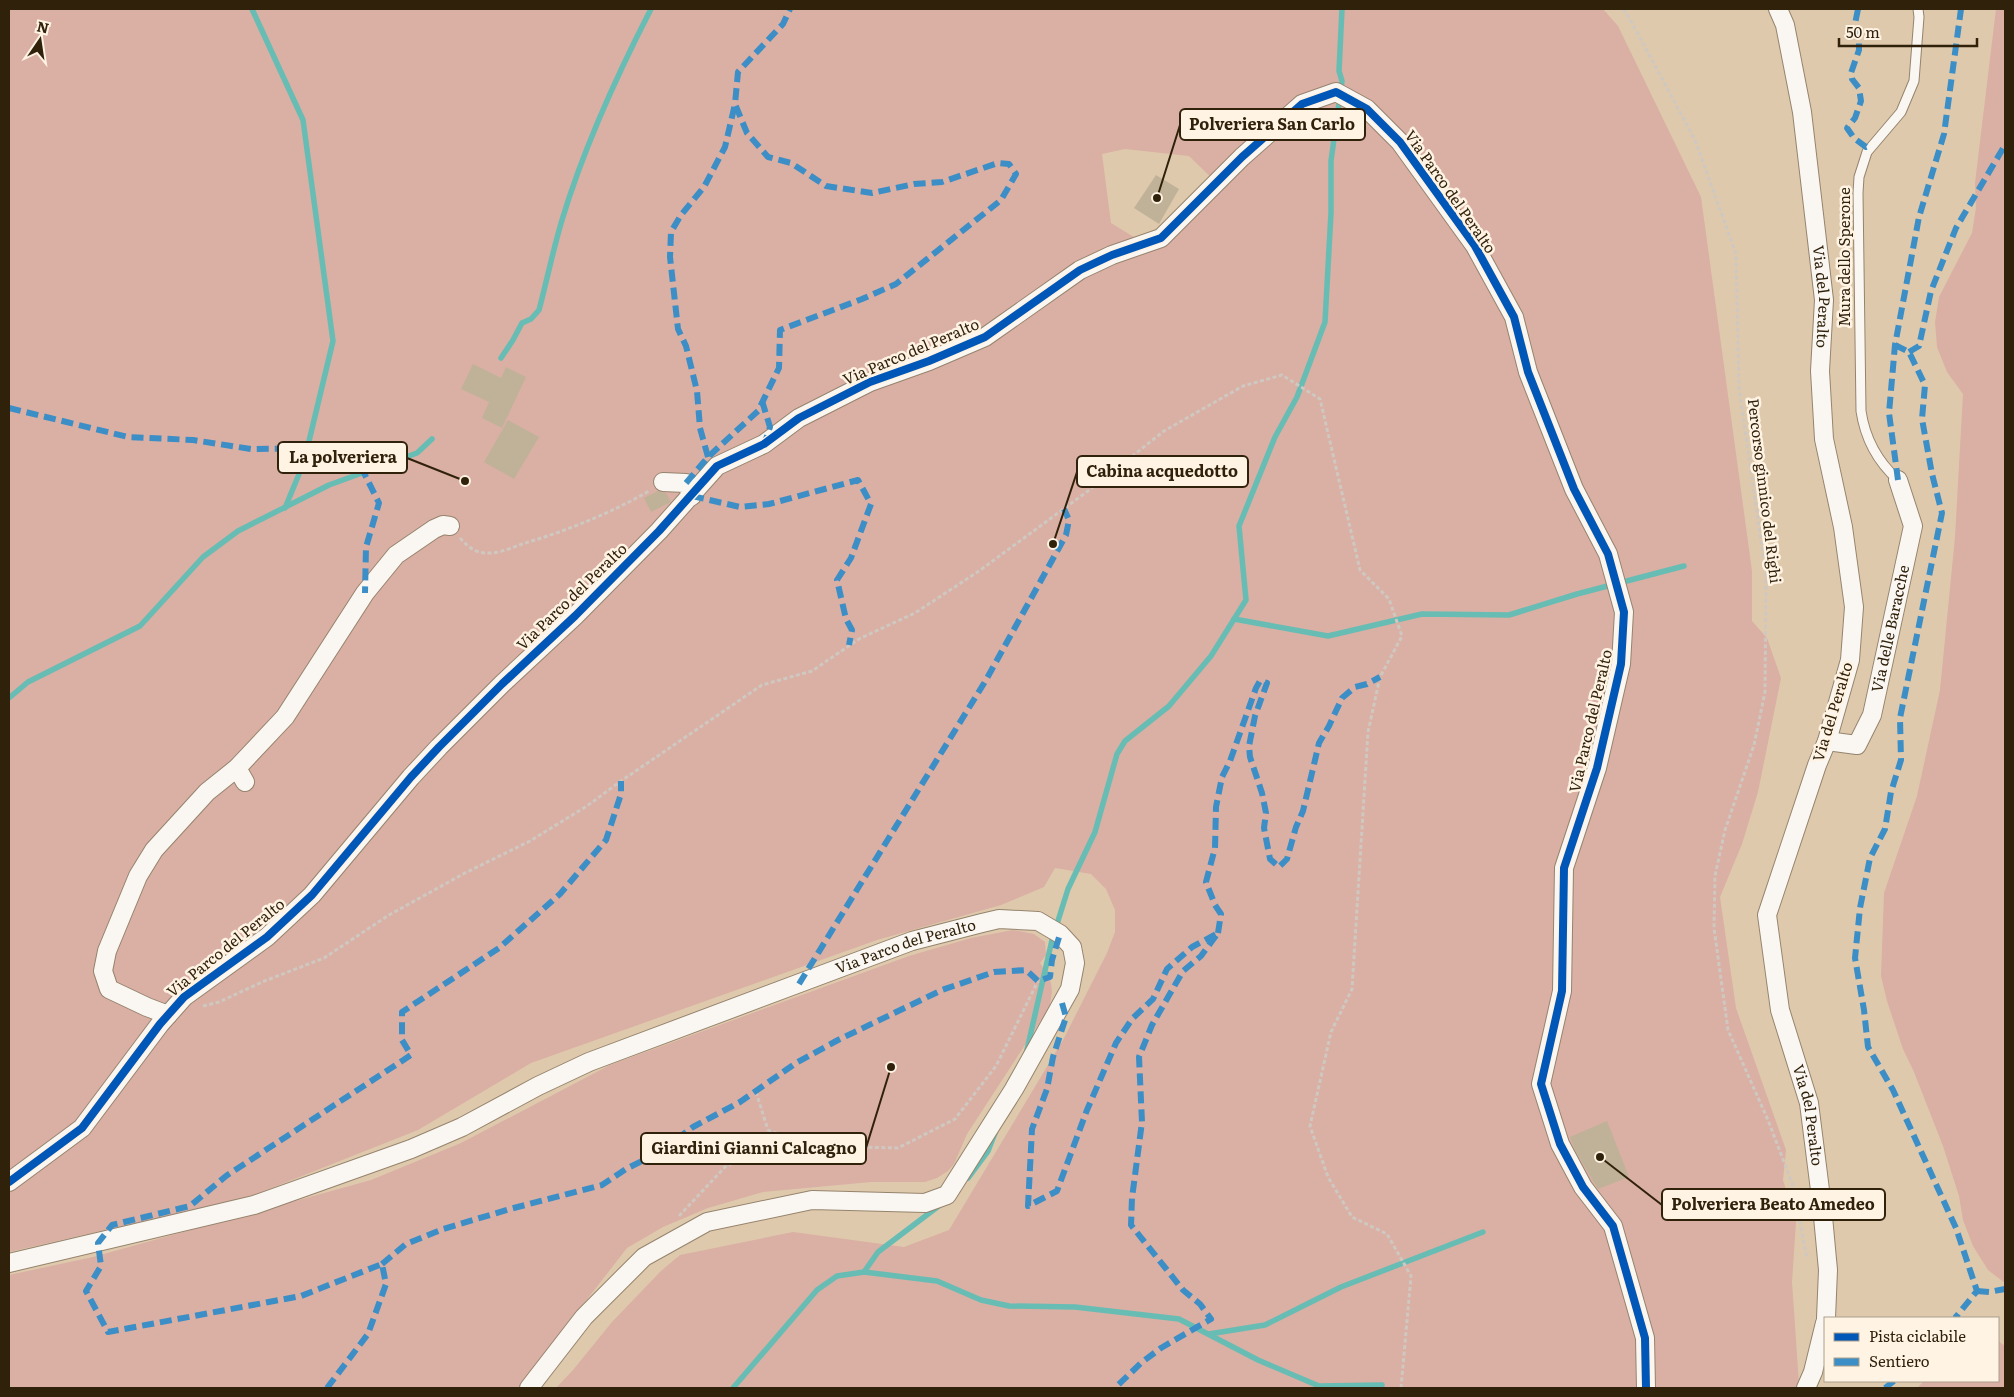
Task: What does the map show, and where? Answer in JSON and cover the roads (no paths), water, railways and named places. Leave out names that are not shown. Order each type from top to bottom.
[{"type":"street","name":"Via del Peralto","points":[[1778,9],[1785,25],[1802,112],[1824,300],[1820,371],[1824,439],[1843,526],[1854,607],[1850,660],[1827,741],[1814,774],[1767,915],[1780,1010],[1809,1103],[1828,1270],[1826,1317]]},
{"type":"street","name":"Via Parco del Peralto","points":[[9,1182],[82,1128],[168,1015],[184,997],[267,937],[312,895],[433,753],[502,684],[575,616],[692,496],[717,466],[764,444],[799,418],[870,382],[930,361],[985,337],[1080,270],[1112,255],[1161,238],[1242,157],[1302,104],[1336,92],[1367,109],[1400,142],[1449,213],[1475,246],[1514,316],[1528,372],[1574,489],[1608,554],[1624,612],[1621,664],[1600,758],[1564,868],[1562,991],[1541,1084],[1560,1144],[1583,1188],[1613,1226],[1646,1338],[1646,1388]]},
{"type":"street","name":"Via delle Baracche","points":[[1827,741],[1857,745],[1872,716],[1913,526],[1898,480]]},
{"type":"street","points":[[663,482],[686,482],[692,496]]},
{"type":"street","name":"Via Parco del Peralto","points":[[168,1015],[109,988],[103,971],[107,951],[138,876],[154,850],[207,792],[241,775],[285,716],[365,593],[396,555],[434,529],[443,525],[450,526]]},
{"type":"street","name":"Via Parco del Peralto","points":[[9,1263],[254,1206],[411,1149],[462,1126],[538,1086],[590,1062],[912,941],[999,919],[1038,921],[1060,934],[1072,947],[1075,963],[1070,989],[1014,1089],[947,1195],[925,1203],[812,1200],[707,1222],[644,1257],[584,1317],[529,1388]]},
{"type":"street","points":[[1806,1388],[1813,1372],[1824,1327]]},
{"type":"lane","name":"Mura dello Sperone","points":[[1898,480],[1889,472],[1875,452],[1864,429],[1861,412],[1858,193],[1859,177],[1867,152],[1901,112],[1914,81],[1918,9]]},
{"type":"waterway","points":[[252,9],[303,120],[333,341],[304,462],[285,508]]},
{"type":"waterway","points":[[501,358],[522,323],[531,319],[539,310],[559,231],[580,166],[613,86],[651,9]]},
{"type":"waterway","points":[[1026,1054],[1052,940],[1068,889],[1095,832],[1117,754],[1125,741],[1169,706],[1211,656],[1246,600],[1239,526],[1275,437],[1297,397],[1325,322],[1331,213],[1331,161],[1342,81],[1339,71],[1342,9]]},
{"type":"waterway","points":[[9,698],[28,682],[140,626],[203,557],[238,531],[329,485],[417,453],[432,439]]},
{"type":"waterway","points":[[1234,619],[1328,636],[1422,614],[1509,615],[1577,594],[1684,566]]},
{"type":"waterway","points":[[968,1178],[988,1151],[995,1133]]},
{"type":"waterway","points":[[864,1272],[878,1252],[940,1205]]},
{"type":"waterway","points":[[1209,1334],[1265,1325],[1341,1287],[1483,1232]]},
{"type":"waterway","points":[[733,1388],[817,1290],[837,1276],[864,1272],[937,1281],[981,1300],[1009,1306],[1075,1307],[1179,1319],[1258,1360],[1319,1386],[1382,1385]]},
{"type":"place","name":"Polveriera San Carlo","points":[[1157,198]]},
{"type":"place","name":"La polveriera","points":[[465,481]]},
{"type":"place","name":"Cabina acquedotto","points":[[1053,544]]},
{"type":"place","name":"Giardini Gianni Calcagno","points":[[891,1067]]},
{"type":"place","name":"Polveriera Beato Amedeo","points":[[1600,1157]]}]
